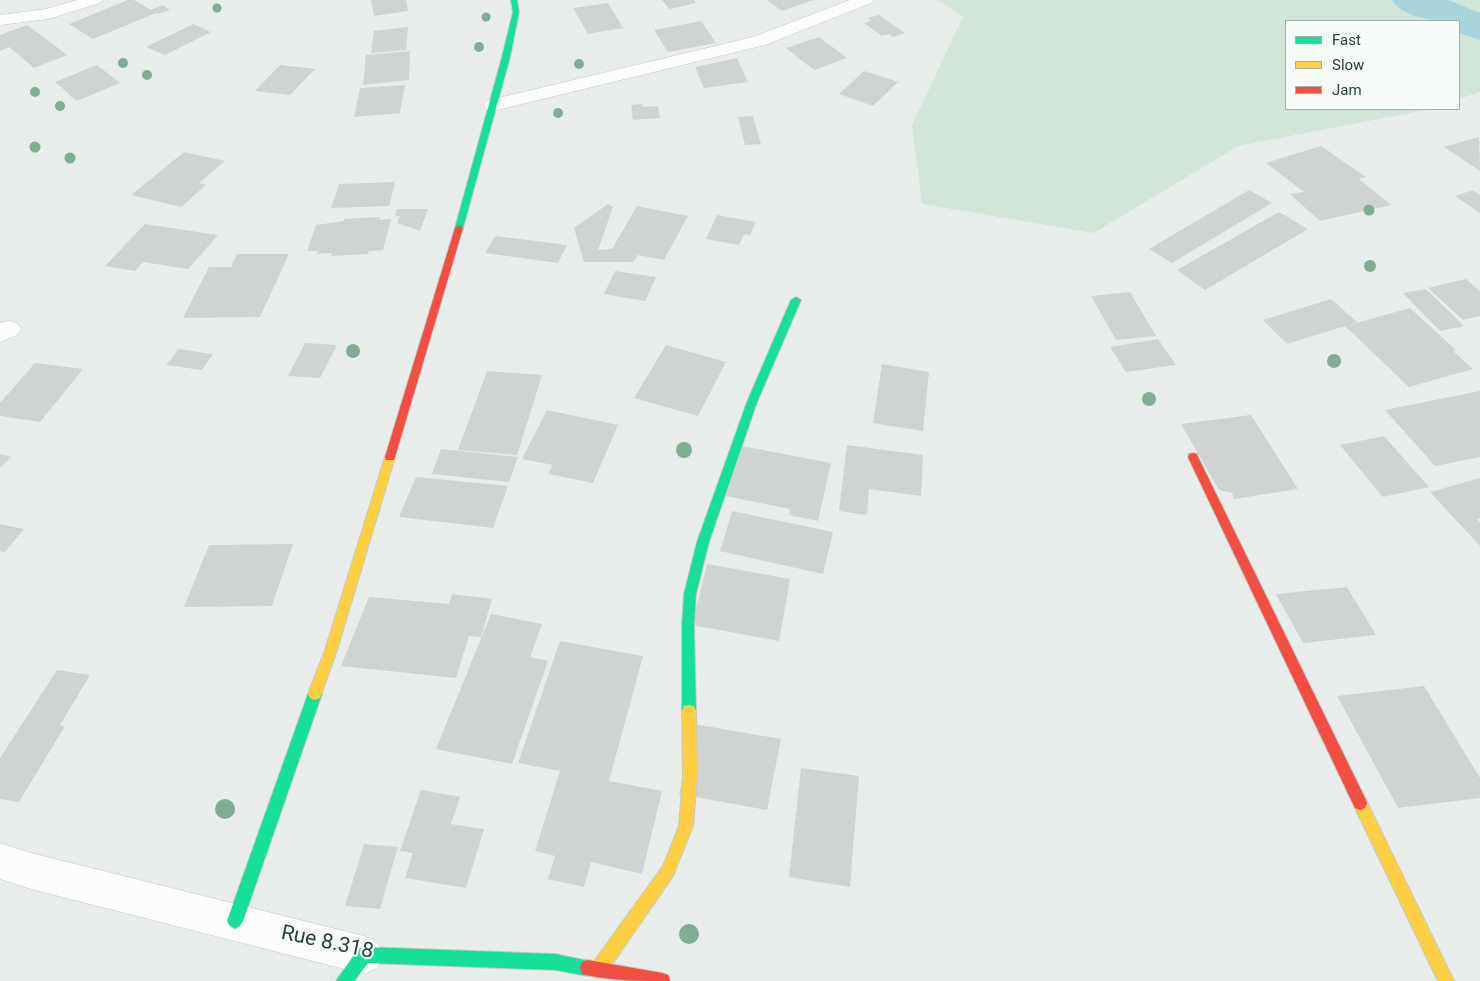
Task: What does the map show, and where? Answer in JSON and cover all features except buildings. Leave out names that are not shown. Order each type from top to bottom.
[{"type":"street","points":[[0,20],[48,14],[94,0]]},
{"type":"street","points":[[235,922],[331,650],[460,228],[516,12],[514,0]]},
{"type":"street","points":[[493,105],[759,41],[865,0]]},
{"type":"street","points":[[598,970],[668,871],[686,826],[690,777],[688,625],[690,594],[703,542],[729,465],[752,402],[796,300]]},
{"type":"street","points":[[1192,457],[1446,981]]},
{"type":"street","name":"Rue 8.318","points":[[0,861],[31,871],[235,922],[354,968],[555,962],[662,981]]},
{"type":"green space","points":[[938,0],[1480,0],[1480,92],[1460,99],[1460,20],[1285,20],[1285,110],[1426,110],[1238,146],[1094,233],[922,204],[912,125],[963,17]]},
{"type":"waterway","points":[[1411,0],[1480,28]]},
{"type":"traffic: fast","points":[[459,228],[506,57],[516,12],[514,0]]},
{"type":"traffic: fast","points":[[689,711],[688,625],[690,594],[703,542],[752,402],[796,300]]},
{"type":"traffic: fast","points":[[235,921],[315,694]]},
{"type":"traffic: fast","points":[[344,981],[364,955],[555,962],[588,968]]},
{"type":"traffic: slow","points":[[315,694],[331,650],[390,457]]},
{"type":"traffic: slow","points":[[598,970],[668,871],[686,826],[690,777],[689,711]]},
{"type":"traffic: slow","points":[[1360,803],[1446,981]]},
{"type":"traffic: jam","points":[[390,457],[459,228]]},
{"type":"traffic: jam","points":[[1193,457],[1360,803]]},
{"type":"traffic: jam","points":[[588,968],[662,981]]}]
